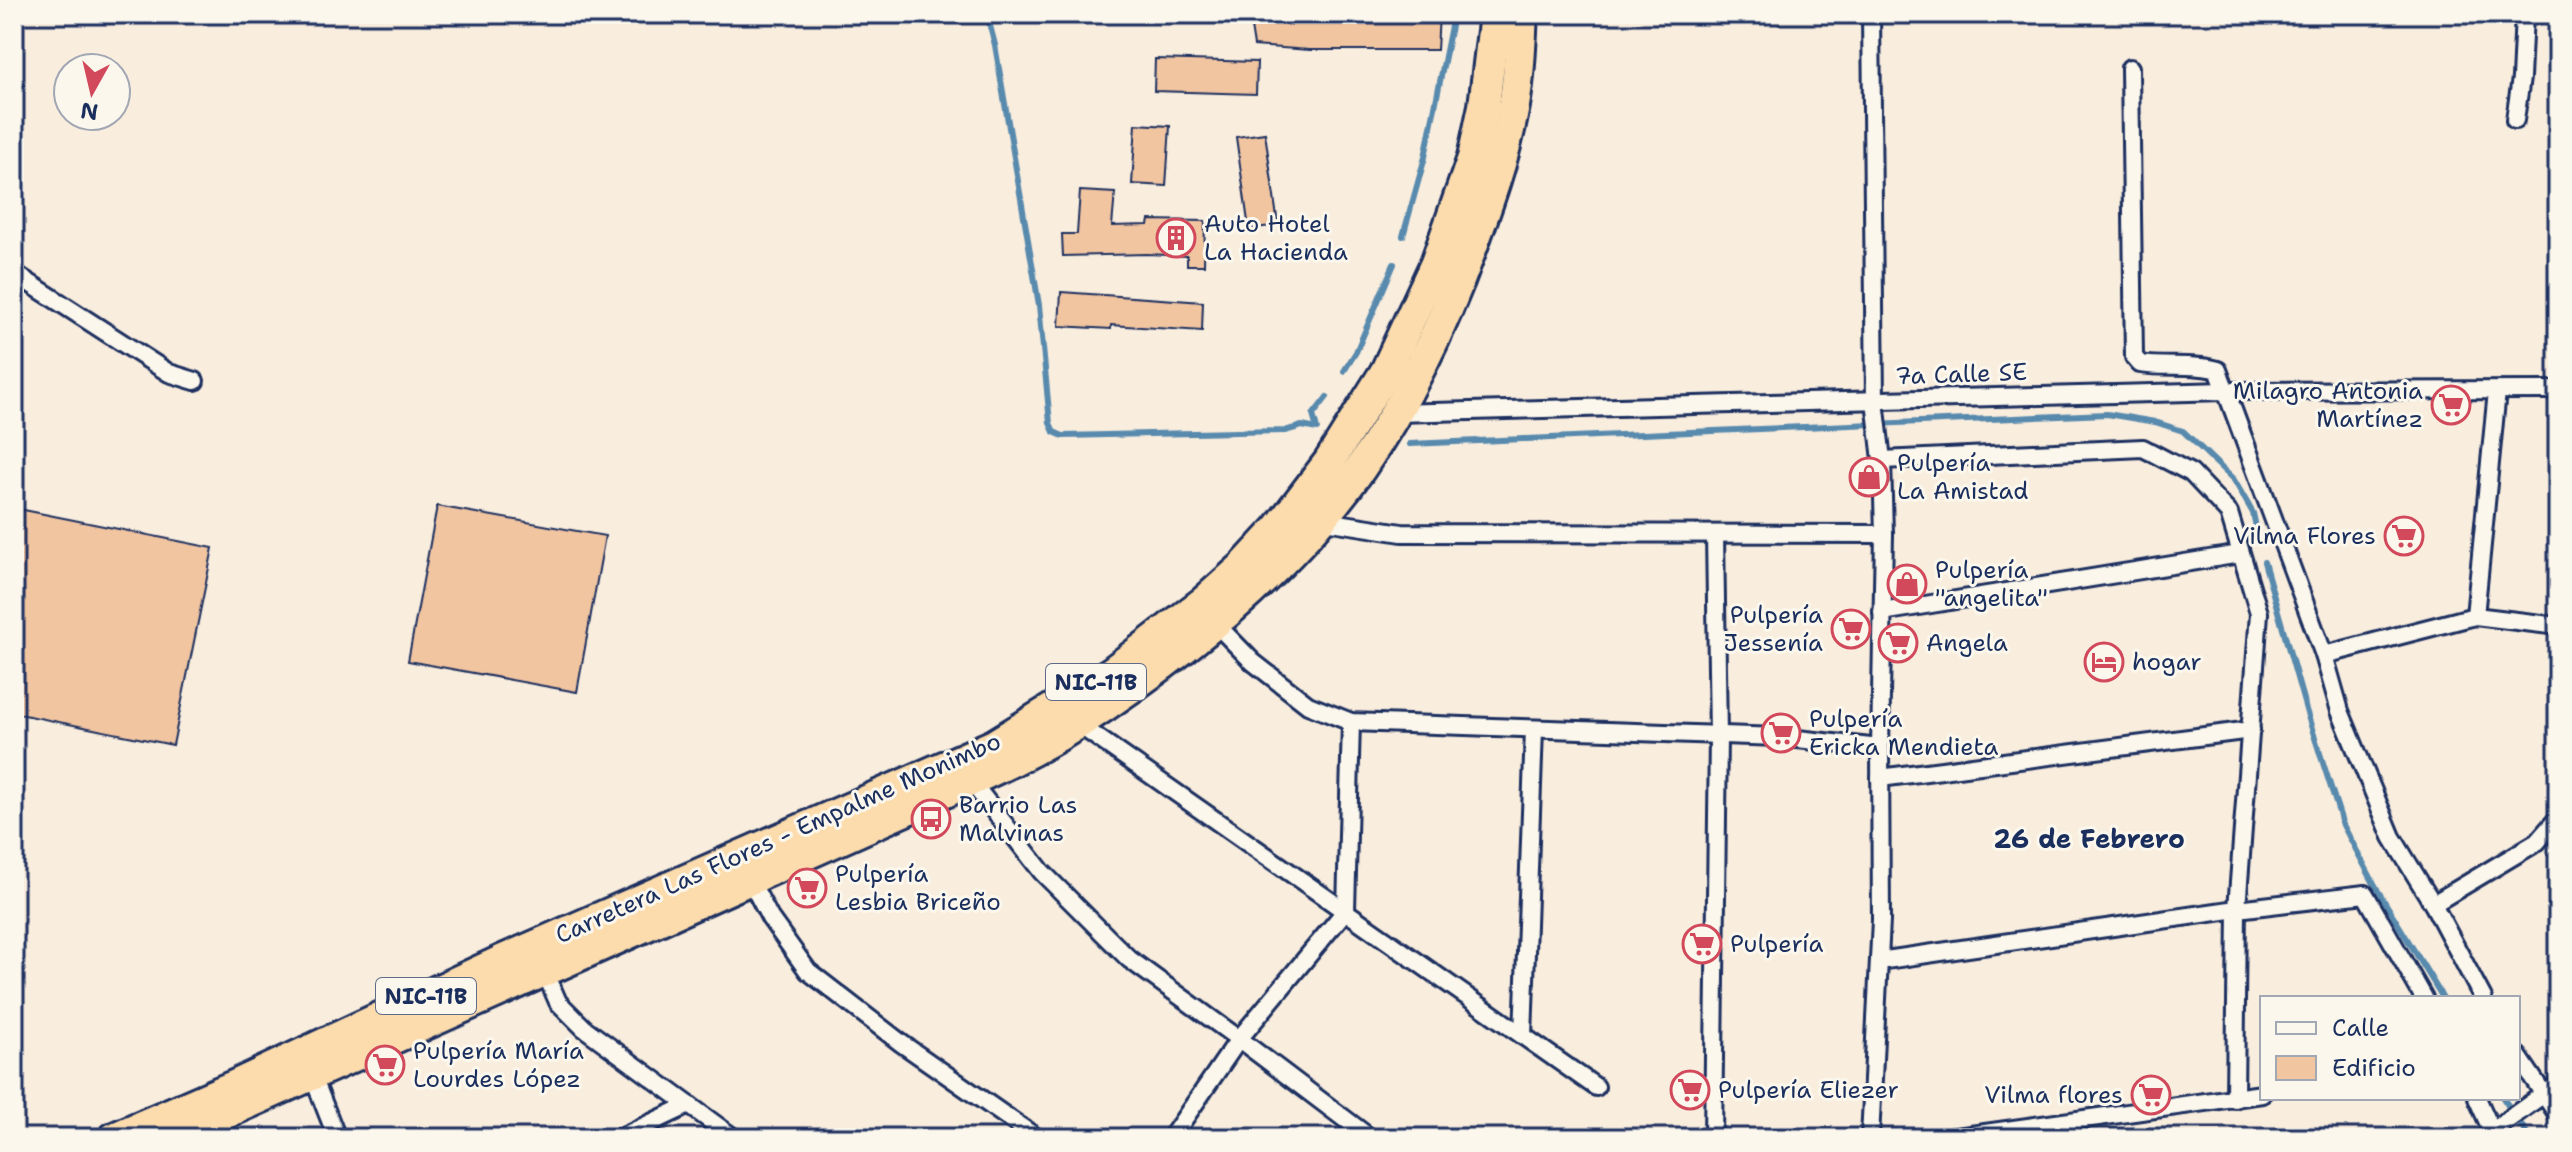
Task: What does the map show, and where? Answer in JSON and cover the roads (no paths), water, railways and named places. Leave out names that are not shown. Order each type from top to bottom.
[{"type":"highway","name":"Carretera Las Flores - Empalme Monimbo","points":[[170,1138],[501,961],[745,869],[970,780],[1019,757],[1078,724],[1215,623],[1258,585],[1319,520],[1358,471],[1473,158],[1495,14]]},
{"type":"highway","name":"Carretera Las Flores - Empalme Monimbo","points":[[114,1138],[545,972],[994,745],[1144,650],[1243,567],[1278,529],[1329,462],[1383,405],[1454,296],[1487,203],[1513,114],[1522,14]]},
{"type":"street","points":[[1870,1138],[1879,961],[1884,534],[1882,460],[1876,404],[1871,14]]},
{"type":"street","points":[[2515,120],[2521,78],[2524,14]]},
{"type":"street","points":[[2130,68],[2134,357],[2140,364],[2218,370],[2324,655],[2340,711],[2392,837],[2433,904],[2482,996]]},
{"type":"street","points":[[14,273],[169,373],[195,381]]},
{"type":"street","name":"7a Calle SE","points":[[1383,405],[1876,404],[2226,391],[2558,390]]},
{"type":"street","points":[[2475,616],[2497,391]]},
{"type":"street","points":[[1882,460],[2143,448],[2191,473],[2229,513],[2259,613],[2237,909],[2235,1099]]},
{"type":"street","points":[[1319,520],[1402,533],[1884,534]]},
{"type":"street","points":[[1713,1138],[1718,737],[1715,534]]},
{"type":"street","points":[[1882,612],[2240,554]]},
{"type":"street","points":[[2324,655],[2475,616],[2558,626]]},
{"type":"street","points":[[1215,623],[1253,662],[1308,705],[1351,722],[1779,737],[1880,748]]},
{"type":"street","points":[[1171,1138],[1239,1039],[1346,910],[1351,722]]},
{"type":"street","points":[[1078,724],[1596,1087]]},
{"type":"street","points":[[1523,1036],[1534,729]]},
{"type":"street","points":[[1880,778],[2251,730]]},
{"type":"street","points":[[970,780],[1042,872],[1129,959],[1370,1138]]},
{"type":"street","points":[[2433,904],[2537,842],[2558,818]]},
{"type":"street","points":[[745,869],[770,918],[808,971],[901,1043],[1037,1138]]},
{"type":"street","points":[[1879,961],[2237,909],[2365,894],[2423,996]]},
{"type":"street","points":[[545,972],[558,1002],[584,1028],[734,1138]]},
{"type":"street","points":[[2520,1058],[2551,1088],[2558,1115]]},
{"type":"street","points":[[306,1064],[337,1138]]},
{"type":"street","points":[[2478,1100],[2496,1130],[2551,1088]]},
{"type":"street","points":[[1949,1138],[2260,1094]]},
{"type":"street","points":[[619,1138],[689,1105]]},
{"type":"waterway","points":[[987,14],[995,45],[1039,305],[1050,423],[1054,432],[1063,436],[1285,431],[1302,426],[1317,429],[1313,415],[1327,397]]},
{"type":"waterway","points":[[1403,236],[1425,157],[1451,26]]},
{"type":"waterway","points":[[1344,371],[1356,352],[1394,264]]},
{"type":"waterway","points":[[1410,444],[2107,414],[2155,422],[2183,431],[2234,480],[2253,513],[2257,532]]},
{"type":"waterway","points":[[2264,562],[2343,825],[2378,891],[2442,996]]},
{"type":"waterway","points":[[2504,1100],[2530,1138]]},
{"type":"place","name":"Auto Hotel La Hacienda","points":[[1176,238]]},
{"type":"place","name":"Milagro Antonia Martínez","points":[[2451,405]]},
{"type":"place","name":"Pulpería La Amistad","points":[[1869,477]]},
{"type":"place","name":"Vilma Flores","points":[[2404,536]]},
{"type":"place","name":"Pulpería \"angelita\"","points":[[1907,584]]},
{"type":"place","name":"Pulpería Jessenía","points":[[1851,629]]},
{"type":"place","name":"Angela","points":[[1898,643]]},
{"type":"place","name":"hogar","points":[[2104,662]]},
{"type":"place","name":"Pulpería Ericka Mendieta","points":[[1781,733]]},
{"type":"place","name":"Barrio Las Malvinas","points":[[931,819]]},
{"type":"place","name":"Pulpería Lesbia Briceño","points":[[807,888]]},
{"type":"place","name":"Pulpería","points":[[1702,944]]},
{"type":"place","name":"Pulpería María Lourdes López","points":[[385,1065]]},
{"type":"place","name":"Pulpería Eliezer","points":[[1690,1090]]},
{"type":"place","name":"Vilma flores","points":[[2151,1095]]},
{"type":"district","name":"26 de Febrero","points":[[2089,838]]}]
